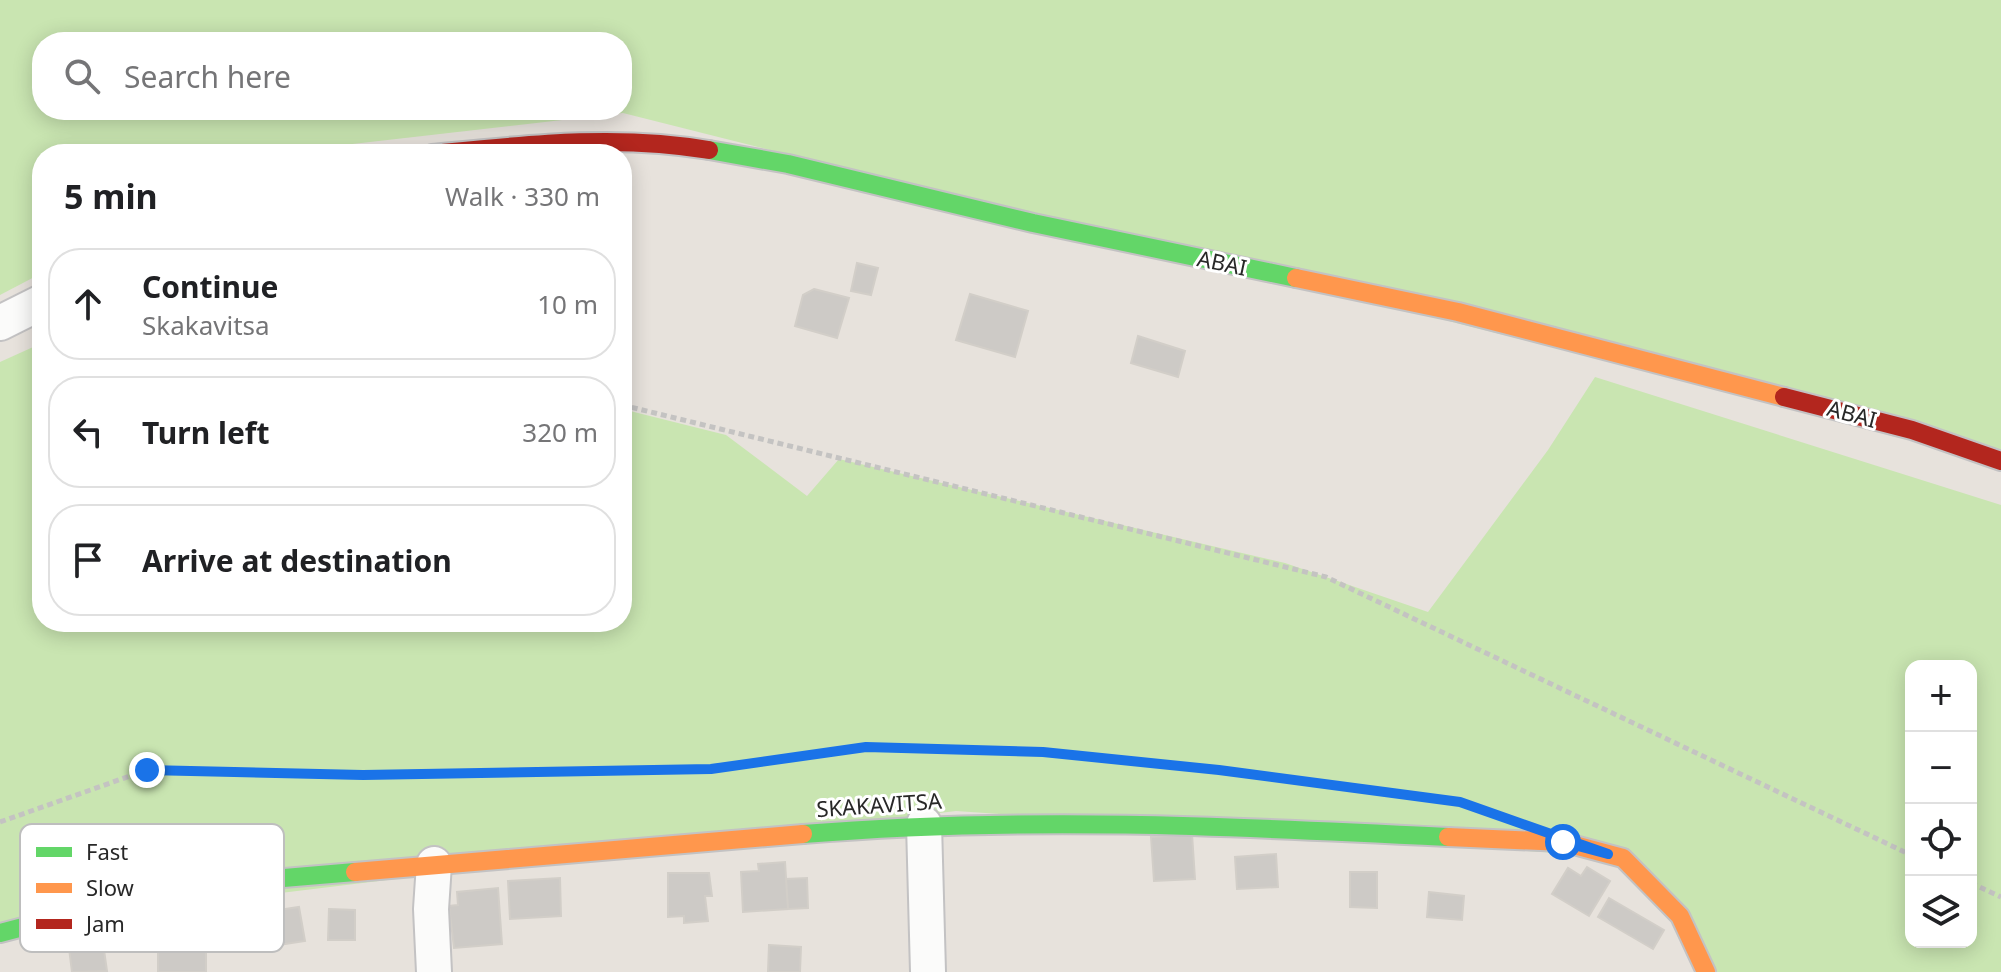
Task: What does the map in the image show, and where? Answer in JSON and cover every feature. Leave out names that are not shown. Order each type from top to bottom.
[{"type":"street","name":"ABAI","points":[[531,144],[668,143],[788,164],[1033,223],[1458,312],[1898,426],[2001,461]]},
{"type":"street","points":[[0,323],[32,307]]},
{"type":"street","name":"SKAKAVITSA","points":[[284,877],[924,824],[1140,822],[1563,842],[1623,858],[1680,916],[1706,972]]},
{"type":"street","points":[[924,824],[928,972]]},
{"type":"street","points":[[434,864],[434,972]]},
{"type":"street","name":"SKAKAVITSA","points":[[0,933],[20,928]]},
{"type":"path","points":[[632,407],[1326,577],[1905,852]]},
{"type":"path","points":[[0,822],[147,770],[363,775],[711,769],[866,747],[1043,752],[1219,770],[1415,796]]},
{"type":"path","points":[[1977,886],[2001,897]]},
{"type":"green space","points":[[0,0],[2001,0],[2001,460],[632,115],[632,32],[32,32],[32,120],[562,120],[352,144],[32,144],[32,278],[0,295]]},
{"type":"green space","points":[[32,348],[32,632],[632,632],[632,412],[726,435],[807,496],[839,459],[1285,563],[1428,612],[1548,450],[1595,377],[2001,505],[2001,972],[1715,972],[1614,857],[956,811],[284,893],[284,824],[20,824],[20,925],[0,927],[0,362]]},
{"type":"building","points":[[857,263],[878,268],[871,295],[851,291]]},
{"type":"building","points":[[814,289],[849,298],[837,338],[795,326],[803,295]]},
{"type":"building","points":[[970,294],[1028,311],[1015,357],[956,340]]},
{"type":"building","points":[[1138,336],[1185,351],[1178,377],[1131,363]]},
{"type":"building","points":[[1192,834],[1195,879],[1154,881],[1151,837]]},
{"type":"building","points":[[1276,854],[1278,887],[1237,889],[1235,857]]},
{"type":"building","points":[[785,862],[788,909],[743,912],[741,872],[759,871],[758,864]]},
{"type":"building","points":[[1587,867],[1610,881],[1589,916],[1552,894],[1568,868],[1581,876]]},
{"type":"building","points":[[1350,872],[1377,872],[1377,908],[1350,907]]},
{"type":"building","points":[[668,873],[709,873],[712,896],[705,896],[708,921],[684,923],[684,916],[668,917]]},
{"type":"building","points":[[560,878],[561,916],[510,919],[508,881]]},
{"type":"building","points":[[807,878],[808,908],[788,909],[786,879]]},
{"type":"building","points":[[498,888],[502,944],[454,948],[449,906],[458,905],[457,892]]},
{"type":"building","points":[[1429,892],[1464,896],[1462,920],[1427,917]]},
{"type":"building","points":[[1609,898],[1664,930],[1653,949],[1598,917]]},
{"type":"building","points":[[299,907],[305,941],[284,944],[284,909]]},
{"type":"building","points":[[329,909],[355,910],[355,940],[328,940]]},
{"type":"building","points":[[769,945],[801,947],[800,972],[768,972]]},
{"type":"building","points":[[70,952],[104,952],[107,971],[72,972]]},
{"type":"building","points":[[158,952],[206,952],[206,972],[158,972]]},
{"type":"traffic: fast","points":[[709,150],[788,164],[1033,223],[1296,278]]},
{"type":"traffic: fast","points":[[803,834],[1046,824],[1205,826],[1448,837]]},
{"type":"traffic: fast","points":[[284,878],[355,872]]},
{"type":"traffic: fast","points":[[0,933],[20,928]]},
{"type":"traffic: slow","points":[[1296,278],[1458,312],[1784,397]]},
{"type":"traffic: slow","points":[[355,872],[803,834]]},
{"type":"traffic: slow","points":[[1448,837],[1563,842],[1623,858],[1680,916],[1706,972]]},
{"type":"traffic: jam","points":[[559,144],[640,143],[709,150]]},
{"type":"traffic: jam","points":[[1784,397],[1912,430],[2001,461]]},
{"type":"route","points":[[147,770],[363,775],[711,769],[866,747],[1043,752],[1219,770],[1460,802],[1608,854],[1563,842]]}]
